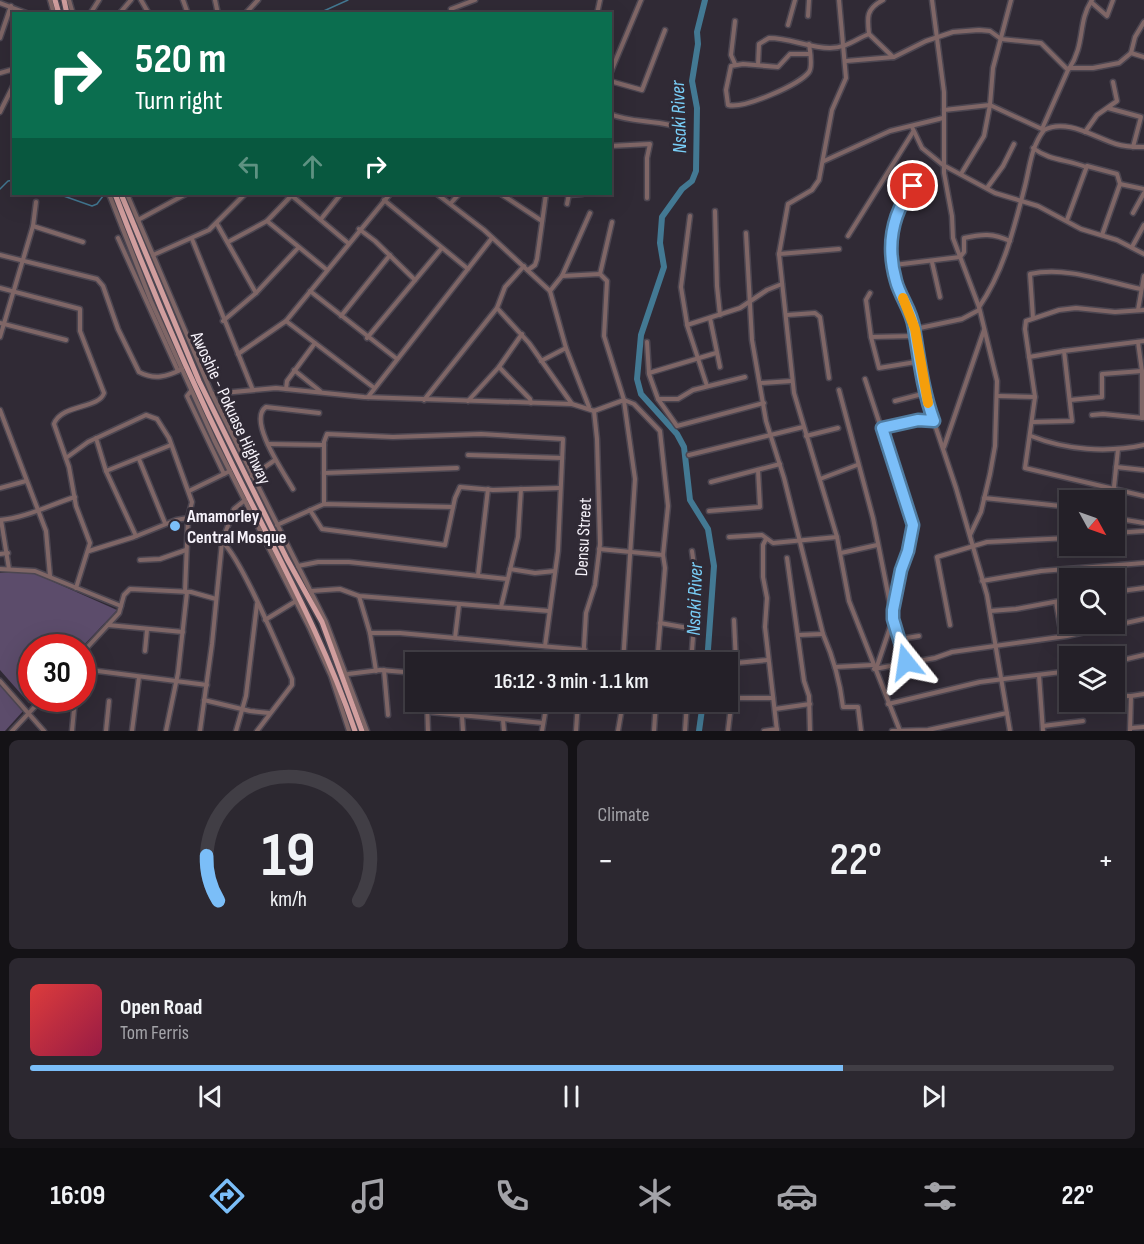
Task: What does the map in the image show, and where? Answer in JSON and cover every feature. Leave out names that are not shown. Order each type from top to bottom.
[{"type":"main road","name":"Awoshie - Pokuase Highway","points":[[115,195],[172,337],[214,427],[312,621],[355,731]]},
{"type":"main road","name":"Awoshie - Pokuase Highway","points":[[121,195],[179,334],[248,482],[322,622],[362,731]]},
{"type":"main road","points":[[172,337],[179,334]]},
{"type":"main road","points":[[214,427],[214,440]]},
{"type":"street","points":[[121,12],[131,0]]},
{"type":"street","points":[[247,12],[258,0]]},
{"type":"street","points":[[451,9],[475,0]]},
{"type":"street","points":[[612,69],[641,0]]},
{"type":"street","points":[[788,25],[795,0]]},
{"type":"street","points":[[808,16],[809,0]]},
{"type":"street","points":[[838,0],[846,78],[832,110],[824,161],[816,186],[788,204],[779,254],[792,381],[803,427],[837,537],[849,601],[900,730]]},
{"type":"street","points":[[883,0],[873,5],[867,15],[869,34],[894,57]]},
{"type":"street","points":[[932,0],[935,38],[944,92],[943,165],[953,238],[979,308],[995,365],[998,396],[995,446],[984,498],[970,536]]},
{"type":"street","points":[[961,174],[982,141],[990,105],[993,68],[1011,0]]},
{"type":"street","points":[[915,329],[962,319],[979,308],[989,292],[1010,241],[1033,148],[1069,69],[1080,51],[1085,11],[1091,1],[1107,16],[1113,0]]},
{"type":"street","points":[[0,3],[24,12]]},
{"type":"street","points":[[0,38],[10,6]]},
{"type":"street","points":[[735,21],[731,55],[735,64]]},
{"type":"street","points":[[846,61],[894,57],[953,32],[979,30],[990,31],[1001,39],[1041,44],[1069,69],[1093,68],[1119,63],[1131,53],[1135,37],[1144,22]]},
{"type":"street","points":[[612,82],[642,90],[665,30]]},
{"type":"street","points":[[758,65],[759,44],[764,39],[780,38],[831,48],[854,43],[869,34]]},
{"type":"street","points":[[809,44],[810,54],[809,72],[782,90],[762,99],[730,106],[726,90],[729,69],[735,64],[777,67],[790,54],[810,54]]},
{"type":"street","points":[[1131,53],[1144,57]]},
{"type":"street","points":[[1085,132],[1097,115],[1118,99],[1113,82]]},
{"type":"street","points":[[0,112],[12,88]]},
{"type":"street","points":[[944,110],[990,105],[1043,130],[1055,126],[1085,132],[1117,144],[1144,147]]},
{"type":"street","points":[[1108,108],[1141,117],[1133,147]]},
{"type":"street","points":[[612,115],[626,121],[638,119],[670,125]]},
{"type":"street","points":[[824,161],[890,131],[913,129],[944,118]]},
{"type":"street","points":[[913,129],[921,148],[943,165],[987,188],[1019,202],[1038,206],[1081,229],[1102,235],[1144,254]]},
{"type":"street","points":[[848,236],[913,129]]},
{"type":"street","points":[[612,146],[650,144],[647,158],[647,198]]},
{"type":"street","points":[[987,188],[1003,166],[1014,144]]},
{"type":"street","points":[[1033,148],[1044,157],[1067,160],[1086,167],[1089,165],[1117,174],[1120,184],[1102,235]]},
{"type":"street","points":[[1067,220],[1086,167]]},
{"type":"street","points":[[1120,184],[1144,191],[1133,213]]},
{"type":"street","points":[[913,186],[900,204],[891,232],[896,281],[915,329],[914,336],[922,361],[926,393],[970,536],[971,547],[990,611],[1010,731]]},
{"type":"street","points":[[109,195],[158,323]]},
{"type":"street","points":[[127,195],[212,394],[311,591],[348,674],[367,731]]},
{"type":"street","points":[[138,220],[184,195]]},
{"type":"street","points":[[153,255],[192,239],[217,224],[244,195]]},
{"type":"street","points":[[228,242],[267,221],[291,195]]},
{"type":"street","points":[[293,195],[348,243]]},
{"type":"street","points":[[321,219],[340,195]]},
{"type":"street","points":[[238,354],[286,321],[389,195]]},
{"type":"street","points":[[439,195],[492,238],[550,291],[562,276],[590,213]]},
{"type":"street","points":[[451,203],[458,195]]},
{"type":"street","points":[[503,195],[542,221]]},
{"type":"street","points":[[528,270],[535,265],[537,259],[546,195]]},
{"type":"street","points":[[567,204],[569,195]]},
{"type":"street","points":[[384,200],[468,269]]},
{"type":"street","points":[[0,338],[1,324],[33,226],[36,202]]},
{"type":"street","points":[[715,211],[720,315]]},
{"type":"street","points":[[689,324],[686,324],[681,287],[690,216]]},
{"type":"street","points":[[267,221],[327,270]]},
{"type":"street","points":[[600,274],[612,222]]},
{"type":"street","points":[[217,224],[256,293]]},
{"type":"street","points":[[1132,247],[1144,225]]},
{"type":"street","points":[[33,226],[46,228],[83,243]]},
{"type":"street","points":[[359,229],[416,280]]},
{"type":"street","points":[[746,233],[755,359],[770,435],[780,464],[823,634],[835,667],[843,707],[858,708],[861,731]]},
{"type":"street","points":[[894,265],[960,257],[964,252],[964,238],[988,234],[1010,241]]},
{"type":"street","points":[[118,238],[214,440],[296,601],[331,676],[349,731]]},
{"type":"street","points":[[368,397],[373,387],[492,238]]},
{"type":"street","points":[[192,239],[252,389]]},
{"type":"street","points":[[223,321],[256,293],[298,248]]},
{"type":"street","points":[[367,338],[441,249]]},
{"type":"street","points":[[779,254],[838,249]]},
{"type":"street","points":[[0,255],[97,279],[103,286],[118,329],[139,372],[153,377],[167,376],[180,370]]},
{"type":"street","points":[[341,316],[390,255]]},
{"type":"street","points":[[932,262],[940,297]]},
{"type":"street","points":[[424,400],[497,308],[505,287],[524,266]]},
{"type":"street","points":[[1032,318],[1034,306],[1029,300],[1028,276],[1030,274],[1050,272],[1080,275],[1142,289]]},
{"type":"street","points":[[562,276],[600,274],[607,280],[604,336],[624,400],[635,479],[624,652]]},
{"type":"street","points":[[1138,310],[1144,276]]},
{"type":"street","points":[[689,324],[750,303],[768,290],[783,284]]},
{"type":"street","points":[[0,288],[80,309],[80,331],[104,395],[99,400],[61,413],[54,426],[66,458],[80,519],[88,535],[89,551],[76,588]]},
{"type":"street","points":[[310,291],[367,338],[397,359]]},
{"type":"street","name":"Densu Street","points":[[550,291],[566,348],[592,409],[597,439],[599,549],[595,585],[586,613],[585,650]]},
{"type":"street","points":[[870,293],[866,300],[879,368],[922,361]]},
{"type":"street","points":[[497,308],[522,334],[573,405]]},
{"type":"street","points":[[1144,310],[1114,312],[1076,308],[1032,318],[1025,324],[1035,397],[1026,469],[1114,487],[1144,496]]},
{"type":"street","points":[[787,315],[815,313],[820,317],[829,378]]},
{"type":"street","points":[[710,318],[720,367]]},
{"type":"street","points":[[286,321],[373,387]]},
{"type":"street","points":[[1,324],[66,340]]},
{"type":"street","points":[[689,324],[687,325],[707,386]]},
{"type":"street","points":[[944,449],[984,329]]},
{"type":"street","points":[[468,401],[499,367],[522,334]]},
{"type":"street","points":[[872,337],[914,336]]},
{"type":"street","points":[[1029,357],[1144,341]]},
{"type":"street","points":[[646,342],[649,373],[658,399],[677,426],[764,403]]},
{"type":"street","points":[[1092,415],[1143,418],[1142,371],[1138,342]]},
{"type":"street","points":[[285,389],[294,370],[315,343]]},
{"type":"street","points":[[541,361],[566,348]]},
{"type":"street","points":[[1033,422],[1071,423],[1073,414],[1064,351]]},
{"type":"street","points":[[649,373],[716,353]]},
{"type":"street","points":[[499,367],[530,399],[531,403]]},
{"type":"street","points":[[294,370],[321,392]]},
{"type":"street","points":[[1070,400],[1102,397],[1102,374],[1142,371]]},
{"type":"street","points":[[658,399],[678,399],[707,386],[745,377]]},
{"type":"street","points":[[865,379],[913,525],[893,610],[893,619],[906,662]]},
{"type":"street","points":[[276,388],[287,381]]},
{"type":"street","points":[[761,383],[792,381]]},
{"type":"street","points":[[212,394],[276,388],[321,392],[330,395],[573,405],[592,409],[624,400],[634,404],[660,431],[668,506],[658,652]]},
{"type":"street","points":[[191,390],[186,396],[224,474]]},
{"type":"street","points":[[839,390],[852,433],[857,465],[873,518],[877,545],[893,610]]},
{"type":"street","points":[[895,400],[926,393]]},
{"type":"street","points":[[998,396],[1035,397]]},
{"type":"street","points":[[293,489],[268,444],[258,417],[260,411],[266,407],[319,413]]},
{"type":"street","points":[[0,410],[46,531],[50,576]]},
{"type":"street","points":[[66,458],[96,438],[148,415],[159,422],[171,445],[189,491],[193,505],[188,518],[183,632],[177,682],[166,731]]},
{"type":"street","points":[[882,428],[918,420],[934,421]]},
{"type":"street","points":[[689,455],[803,427]]},
{"type":"street","points":[[806,436],[838,428]]},
{"type":"street","points":[[324,504],[325,436],[334,433],[393,437],[481,434],[564,439],[560,488],[560,530],[545,646]]},
{"type":"street","points":[[1031,436],[1054,444],[1118,449],[1144,445]]},
{"type":"street","points":[[96,438],[106,471],[136,536]]},
{"type":"street","points":[[268,444],[324,445]]},
{"type":"street","points":[[106,471],[171,445]]},
{"type":"street","points":[[1114,487],[1118,449]]},
{"type":"street","points":[[468,455],[562,458]]},
{"type":"street","points":[[139,459],[165,523]]},
{"type":"street","points":[[252,476],[275,460]]},
{"type":"street","points":[[711,482],[780,464]]},
{"type":"street","points":[[820,479],[857,465]]},
{"type":"street","points":[[1116,467],[1144,470]]},
{"type":"street","points":[[324,473],[457,468]]},
{"type":"street","points":[[709,511],[760,507],[758,470]]},
{"type":"street","points":[[189,491],[230,471]]},
{"type":"street","points":[[0,488],[26,481]]},
{"type":"street","points":[[310,510],[322,529],[443,545],[447,542],[453,507],[460,487],[560,488]]},
{"type":"street","points":[[478,574],[488,489]]},
{"type":"street","points":[[501,607],[518,537],[521,489]]},
{"type":"street","points":[[9,569],[1,520],[20,518],[38,509],[75,497]]},
{"type":"street","points":[[984,498],[1059,506]]},
{"type":"street","points":[[200,731],[222,542],[234,509],[245,500]]},
{"type":"street","points":[[277,525],[324,504],[453,507]]},
{"type":"street","points":[[89,551],[136,536],[165,523],[188,518]]},
{"type":"street","points":[[1125,520],[1144,523]]},
{"type":"street","points":[[1125,532],[1144,531]]},
{"type":"street","points":[[729,537],[756,534],[773,543],[837,537]]},
{"type":"street","points":[[764,731],[777,730],[765,627],[767,598],[763,545],[766,539]]},
{"type":"street","points":[[950,625],[936,559],[987,542],[1059,539]]},
{"type":"street","points":[[222,542],[232,554],[292,679],[292,685],[257,731]]},
{"type":"street","points":[[841,553],[877,545]]},
{"type":"street","points":[[599,549],[630,554],[663,555]]},
{"type":"street","points":[[140,560],[160,559],[186,550]]},
{"type":"street","points":[[692,551],[696,586],[692,652]]},
{"type":"street","points":[[0,554],[8,553]]},
{"type":"street","points":[[787,558],[810,704],[810,731]]},
{"type":"street","points":[[298,566],[318,562],[349,562],[478,574],[507,579]]},
{"type":"street","points":[[982,581],[1041,571],[1144,564]]},
{"type":"street","points":[[0,569],[29,570],[50,576],[121,606]]},
{"type":"street","points":[[510,569],[535,573],[555,571]]},
{"type":"street","points":[[888,590],[892,587],[898,590]]},
{"type":"street","points":[[1125,591],[1144,588]]},
{"type":"street","points":[[96,638],[119,613],[124,595],[130,589],[186,592],[216,599]]},
{"type":"street","points":[[311,591],[340,589],[359,596],[379,595],[459,605],[549,611]]},
{"type":"street","points":[[359,596],[370,633],[376,671]]},
{"type":"street","points":[[265,620],[296,601]]},
{"type":"street","points":[[990,611],[1059,601]]},
{"type":"street","points":[[1056,602],[1062,636]]},
{"type":"street","points":[[236,731],[246,696],[257,604]]},
{"type":"street","points":[[455,638],[459,605]]},
{"type":"street","points":[[874,668],[893,619]]},
{"type":"street","points":[[835,667],[874,668],[927,660],[952,652],[1062,636],[1144,619]]},
{"type":"street","points":[[734,620],[735,652]]},
{"type":"street","points":[[660,623],[694,629]]},
{"type":"street","points":[[108,625],[183,632]]},
{"type":"street","points":[[145,651],[147,630]]},
{"type":"street","points":[[370,633],[585,650]]},
{"type":"street","points":[[798,635],[823,634]]},
{"type":"street","points":[[900,639],[919,636]]},
{"type":"street","points":[[1125,659],[1144,655]]},
{"type":"street","points":[[738,663],[768,660]]},
{"type":"street","points":[[348,674],[384,670],[405,672]]},
{"type":"street","points":[[384,670],[388,715]]},
{"type":"street","points":[[96,671],[207,685]]},
{"type":"street","points":[[888,704],[980,682],[1059,673]]},
{"type":"street","points":[[1039,675],[1043,728],[1083,721]]},
{"type":"street","points":[[132,731],[139,676]]},
{"type":"street","points":[[0,681],[44,731]]},
{"type":"street","points":[[1125,696],[1144,694]]},
{"type":"street","points":[[1131,696],[1130,730],[1144,727]]},
{"type":"street","points":[[738,698],[773,698]]},
{"type":"street","points":[[204,700],[270,713]]},
{"type":"street","points":[[106,731],[109,701]]},
{"type":"street","points":[[775,709],[810,704]]},
{"type":"street","points":[[72,731],[74,712]]},
{"type":"street","points":[[428,731],[429,712],[543,723]]},
{"type":"street","points":[[542,731],[545,712]]},
{"type":"street","points":[[576,731],[577,712]]},
{"type":"street","points":[[618,731],[621,712]]},
{"type":"street","points":[[654,731],[655,712]]},
{"type":"street","points":[[685,731],[686,712]]},
{"type":"street","points":[[728,731],[730,712]]},
{"type":"street","points":[[12,731],[28,713]]},
{"type":"street","points":[[892,731],[928,731],[1007,713]]},
{"type":"street","points":[[462,716],[463,731]]},
{"type":"street","points":[[503,720],[504,731]]},
{"type":"shaded area","points":[[29,571],[117,610],[94,634],[18,634],[18,690],[0,670],[0,573]]},
{"type":"shaded area","points":[[0,684],[18,704],[18,712],[22,712],[5,731],[0,731]]},
{"type":"waterway","points":[[321,12],[348,0]]},
{"type":"waterway","name":"Nsaki River","points":[[705,0],[697,32],[698,44],[692,81],[697,108],[696,171],[692,181],[682,189],[662,217],[660,243],[664,267],[641,335],[637,379],[641,394],[677,434],[684,447],[690,500],[708,529],[714,566],[708,652]]},
{"type":"waterway","points":[[0,189],[8,181],[12,180]]},
{"type":"waterway","points":[[61,195],[92,206],[97,204],[103,196]]},
{"type":"waterway","name":"Nsaki River","points":[[699,731],[702,712]]},
{"type":"slow traffic","points":[[903,298],[915,329],[914,336],[922,361],[928,403]]},
{"type":"place","name":"Amamorley Central Mosque","points":[[175,526]]},
{"type":"route","points":[[906,662],[893,619],[893,610],[897,599],[898,581],[914,529],[882,428],[918,420],[934,421],[927,401],[922,361],[914,336],[915,329],[896,281],[891,232],[900,204],[913,186]]}]
